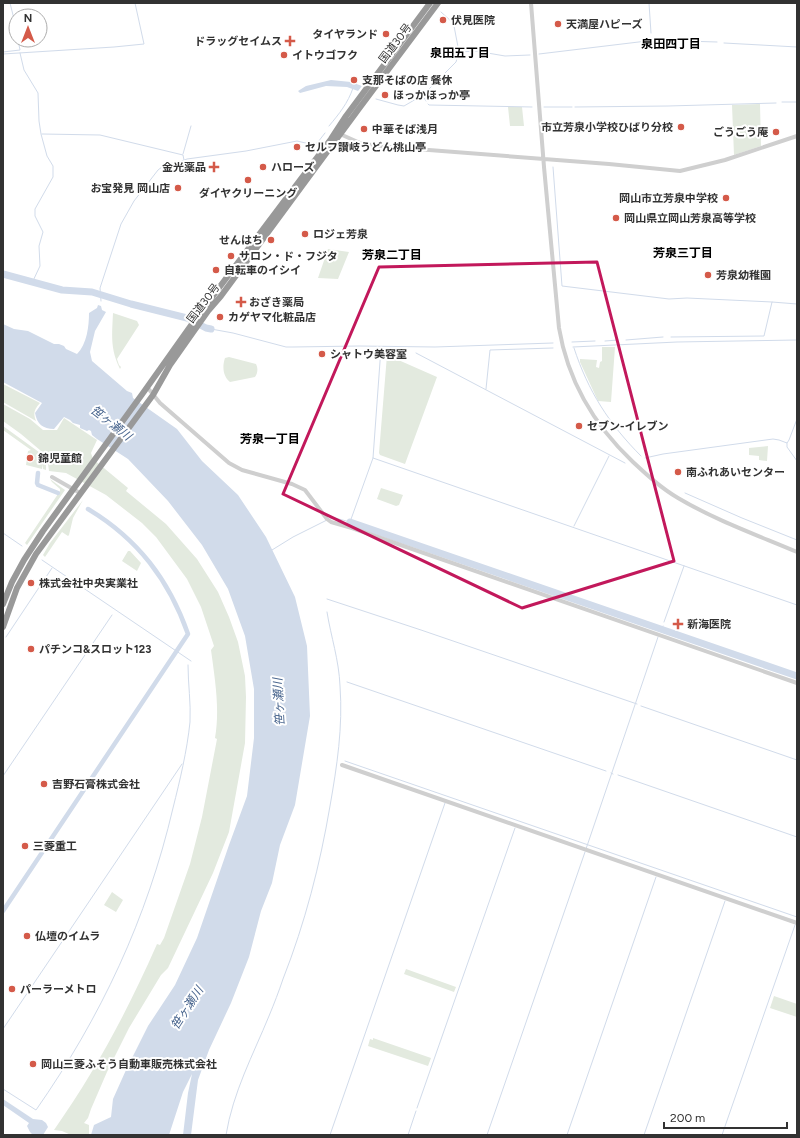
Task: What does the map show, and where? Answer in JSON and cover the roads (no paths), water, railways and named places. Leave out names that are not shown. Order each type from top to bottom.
[{"type":"highway","name":"国道30号","points":[[3,604],[12,582],[24,560],[75,487],[430,3]]},
{"type":"highway","name":"国道30号","points":[[198,320],[438,3]]},
{"type":"highway","name":"国道30号","points":[[3,627],[16,593],[36,554],[151,398],[193,327]]},
{"type":"highway","points":[[3,615],[10,596],[16,593]]},
{"type":"street","points":[[531,3],[554,286],[560,337],[571,375],[590,412],[604,433],[649,477],[677,497],[707,513],[797,552]]},
{"type":"street","points":[[340,134],[360,143],[377,146],[680,171],[725,160],[797,136]]},
{"type":"street","points":[[147,387],[151,398],[160,403],[229,463],[242,470],[292,484],[305,490],[327,519],[331,522],[797,683]]},
{"type":"street","points":[[52,477],[82,491]]},
{"type":"street","points":[[342,765],[797,923]]},
{"type":"water","points":[[331,80],[351,82],[362,86],[358,91],[347,87],[326,86],[300,93],[298,91],[306,86]]},
{"type":"water","name":"笹ヶ瀬川","points":[[98,305],[101,306],[102,310],[106,312],[95,331],[90,352],[92,361],[127,391],[132,393],[133,398],[177,429],[202,461],[238,495],[266,537],[295,597],[307,646],[310,716],[295,805],[280,845],[272,883],[261,911],[249,957],[231,1003],[209,1050],[198,1080],[191,1135],[183,1135],[192,1074],[183,1092],[169,1135],[91,1135],[94,1125],[111,1117],[113,1099],[126,1070],[148,1026],[175,985],[197,938],[247,796],[254,738],[254,689],[245,636],[228,589],[202,545],[168,501],[128,459],[97,439],[92,435],[91,431],[80,428],[80,425],[73,423],[64,417],[54,429],[41,425],[37,420],[35,413],[42,403],[3,382],[3,324],[14,329],[28,331],[54,344],[64,346],[66,349],[77,354],[85,340],[88,329],[89,313],[97,308]]},
{"type":"water","points":[[3,1099],[33,1119],[42,1120],[46,1123],[48,1127],[43,1135],[33,1135],[27,1126],[29,1123],[3,1105]]},
{"type":"waterway","points":[[10,3],[11,8]]},
{"type":"waterway","points":[[3,54],[144,44],[135,3]]},
{"type":"waterway","points":[[649,3],[651,33]]},
{"type":"waterway","points":[[376,99],[404,106],[423,95],[456,62],[459,52],[454,26],[452,22],[441,12]]},
{"type":"waterway","points":[[539,54],[647,41]]},
{"type":"waterway","points":[[684,41],[717,42]]},
{"type":"waterway","points":[[724,43],[797,47]]},
{"type":"waterway","points":[[3,52],[20,50],[20,48]]},
{"type":"waterway","points":[[460,52],[476,51],[505,56],[530,55]]},
{"type":"waterway","points":[[20,53],[24,70],[38,93],[41,134],[47,156],[53,166],[53,177],[35,209],[35,216],[43,232],[39,246],[40,266],[32,283]]},
{"type":"waterway","points":[[329,126],[340,113],[353,88]]},
{"type":"waterway","points":[[423,96],[426,101]]},
{"type":"waterway","points":[[782,102],[797,102]]},
{"type":"waterway","points":[[575,107],[776,103]]},
{"type":"waterway","points":[[428,104],[532,107]]},
{"type":"waterway","points":[[544,107],[572,107]]},
{"type":"waterway","points":[[183,154],[191,126]]},
{"type":"waterway","points":[[101,301],[100,288],[121,224],[134,201],[158,170],[167,163],[177,163],[187,159],[246,151],[297,141],[314,145],[325,133]]},
{"type":"waterway","points":[[42,134],[100,135],[183,155],[184,160]]},
{"type":"waterway","points":[[553,167],[562,286],[669,299],[687,298],[772,302]]},
{"type":"waterway","points":[[3,274],[62,290],[92,292],[131,304],[187,318],[211,329]]},
{"type":"waterway","points":[[671,337],[764,336],[772,302],[797,304]]},
{"type":"waterway","points":[[211,329],[233,333],[286,347],[435,347],[553,343]]},
{"type":"waterway","points":[[626,340],[663,337]]},
{"type":"waterway","points":[[605,341],[618,340]]},
{"type":"waterway","points":[[573,347],[677,342],[797,340]]},
{"type":"waterway","points":[[572,342],[595,341]]},
{"type":"waterway","points":[[330,519],[335,518],[350,522],[373,458],[381,348]]},
{"type":"waterway","points":[[486,389],[490,350],[553,348]]},
{"type":"waterway","points":[[574,348],[586,379],[609,419],[641,456]]},
{"type":"waterway","points":[[416,353],[625,463]]},
{"type":"waterway","points":[[645,458],[663,454],[773,439],[787,443],[797,419]]},
{"type":"waterway","points":[[787,443],[787,447],[797,461]]},
{"type":"waterway","points":[[574,526],[609,456]]},
{"type":"waterway","points":[[373,458],[797,605]]},
{"type":"waterway","points":[[38,473],[38,485],[58,493]]},
{"type":"waterway","points":[[685,493],[797,540]]},
{"type":"waterway","points":[[3,911],[188,634],[171,596],[150,562],[137,547],[122,534],[88,509]]},
{"type":"waterway","points":[[272,550],[293,537],[327,520]]},
{"type":"waterway","points":[[350,522],[797,676]]},
{"type":"waterway","points":[[3,533],[22,546]]},
{"type":"waterway","points":[[42,560],[191,661]]},
{"type":"waterway","points":[[664,622],[684,566]]},
{"type":"waterway","points":[[6,637],[52,568]]},
{"type":"waterway","points":[[327,599],[637,704]]},
{"type":"waterway","points":[[226,1135],[238,1089],[275,1002],[298,937],[317,872],[326,828],[333,791],[341,716],[338,667],[327,612]]},
{"type":"waterway","points":[[3,776],[112,615]]},
{"type":"waterway","points":[[586,849],[658,637]]},
{"type":"waterway","points":[[3,1089],[36,1110],[81,1039],[119,966],[150,889],[181,776],[190,722],[188,665]]},
{"type":"waterway","points":[[347,682],[606,771]]},
{"type":"waterway","points":[[641,706],[797,760]]},
{"type":"waterway","points":[[345,761],[797,917]]},
{"type":"waterway","points":[[3,1029],[182,764]]},
{"type":"waterway","points":[[618,775],[797,837]]},
{"type":"waterway","points":[[330,1135],[445,803]]},
{"type":"waterway","points":[[417,1108],[515,828]]},
{"type":"waterway","points":[[487,1135],[585,852]]},
{"type":"waterway","points":[[567,1135],[656,877]]},
{"type":"waterway","points":[[644,1135],[725,901]]},
{"type":"waterway","points":[[722,1135],[795,925]]},
{"type":"waterway","points":[[408,1135],[416,1111]]},
{"type":"place","name":"伏見医院","points":[[443,20]]},
{"type":"place","name":"天満屋ハピーズ","points":[[558,24]]},
{"type":"place","name":"タイヤランド","points":[[386,34]]},
{"type":"place","name":"ドラッグセイムス","points":[[290,41]]},
{"type":"place","name":"イトウゴフク","points":[[284,55]]},
{"type":"place","name":"支那そばの店 餐休","points":[[354,80]]},
{"type":"place","name":"ほっかほっか亭","points":[[385,95]]},
{"type":"place","name":"市立芳泉小学校ひばり分校","points":[[681,127]]},
{"type":"place","name":"中華そば浅月","points":[[364,129]]},
{"type":"place","name":"ごうごう庵","points":[[776,132]]},
{"type":"place","name":"セルフ讃岐うどん桃山亭","points":[[297,147]]},
{"type":"place","name":"金光薬品","points":[[214,167]]},
{"type":"place","name":"ハローズ","points":[[263,167]]},
{"type":"place","name":"ダイヤクリーニング","points":[[248,180]]},
{"type":"place","name":"お宝発見 岡山店","points":[[178,188]]},
{"type":"place","name":"岡山市立芳泉中学校","points":[[726,198]]},
{"type":"place","name":"岡山県立岡山芳泉高等学校","points":[[616,218]]},
{"type":"place","name":"ロジェ芳泉","points":[[305,234]]},
{"type":"place","name":"せんはち","points":[[271,240]]},
{"type":"place","name":"サロン・ド・フジタ","points":[[231,256]]},
{"type":"place","name":"自転車のイシイ","points":[[216,270]]},
{"type":"place","name":"芳泉幼稚園","points":[[708,275]]},
{"type":"place","name":"おざき薬局","points":[[241,302]]},
{"type":"place","name":"カゲヤマ化粧品店","points":[[220,317]]},
{"type":"place","name":"シャトウ美容室","points":[[322,354]]},
{"type":"place","name":"セブン-イレブン","points":[[579,426]]},
{"type":"place","name":"錦児童館","points":[[30,458]]},
{"type":"place","name":"南ふれあいセンター","points":[[678,472]]},
{"type":"place","name":"株式会社中央実業社","points":[[31,583]]},
{"type":"place","name":"新海医院","points":[[678,624]]},
{"type":"place","name":"パチンコ&スロット123","points":[[31,649]]},
{"type":"place","name":"吉野石膏株式会社","points":[[44,784]]},
{"type":"place","name":"三菱重工","points":[[25,846]]},
{"type":"place","name":"仏壇のイムラ","points":[[27,936]]},
{"type":"place","name":"パーラーメトロ","points":[[12,989]]},
{"type":"place","name":"岡山三菱ふそう自動車販売株式会社","points":[[33,1064]]},
{"type":"district","name":"泉田四丁目","points":[[671,44]]},
{"type":"district","name":"泉田五丁目","points":[[460,53]]},
{"type":"district","name":"芳泉三丁目","points":[[683,253]]},
{"type":"district","name":"芳泉二丁目","points":[[392,255]]},
{"type":"district","name":"芳泉一丁目","points":[[270,439]]}]
